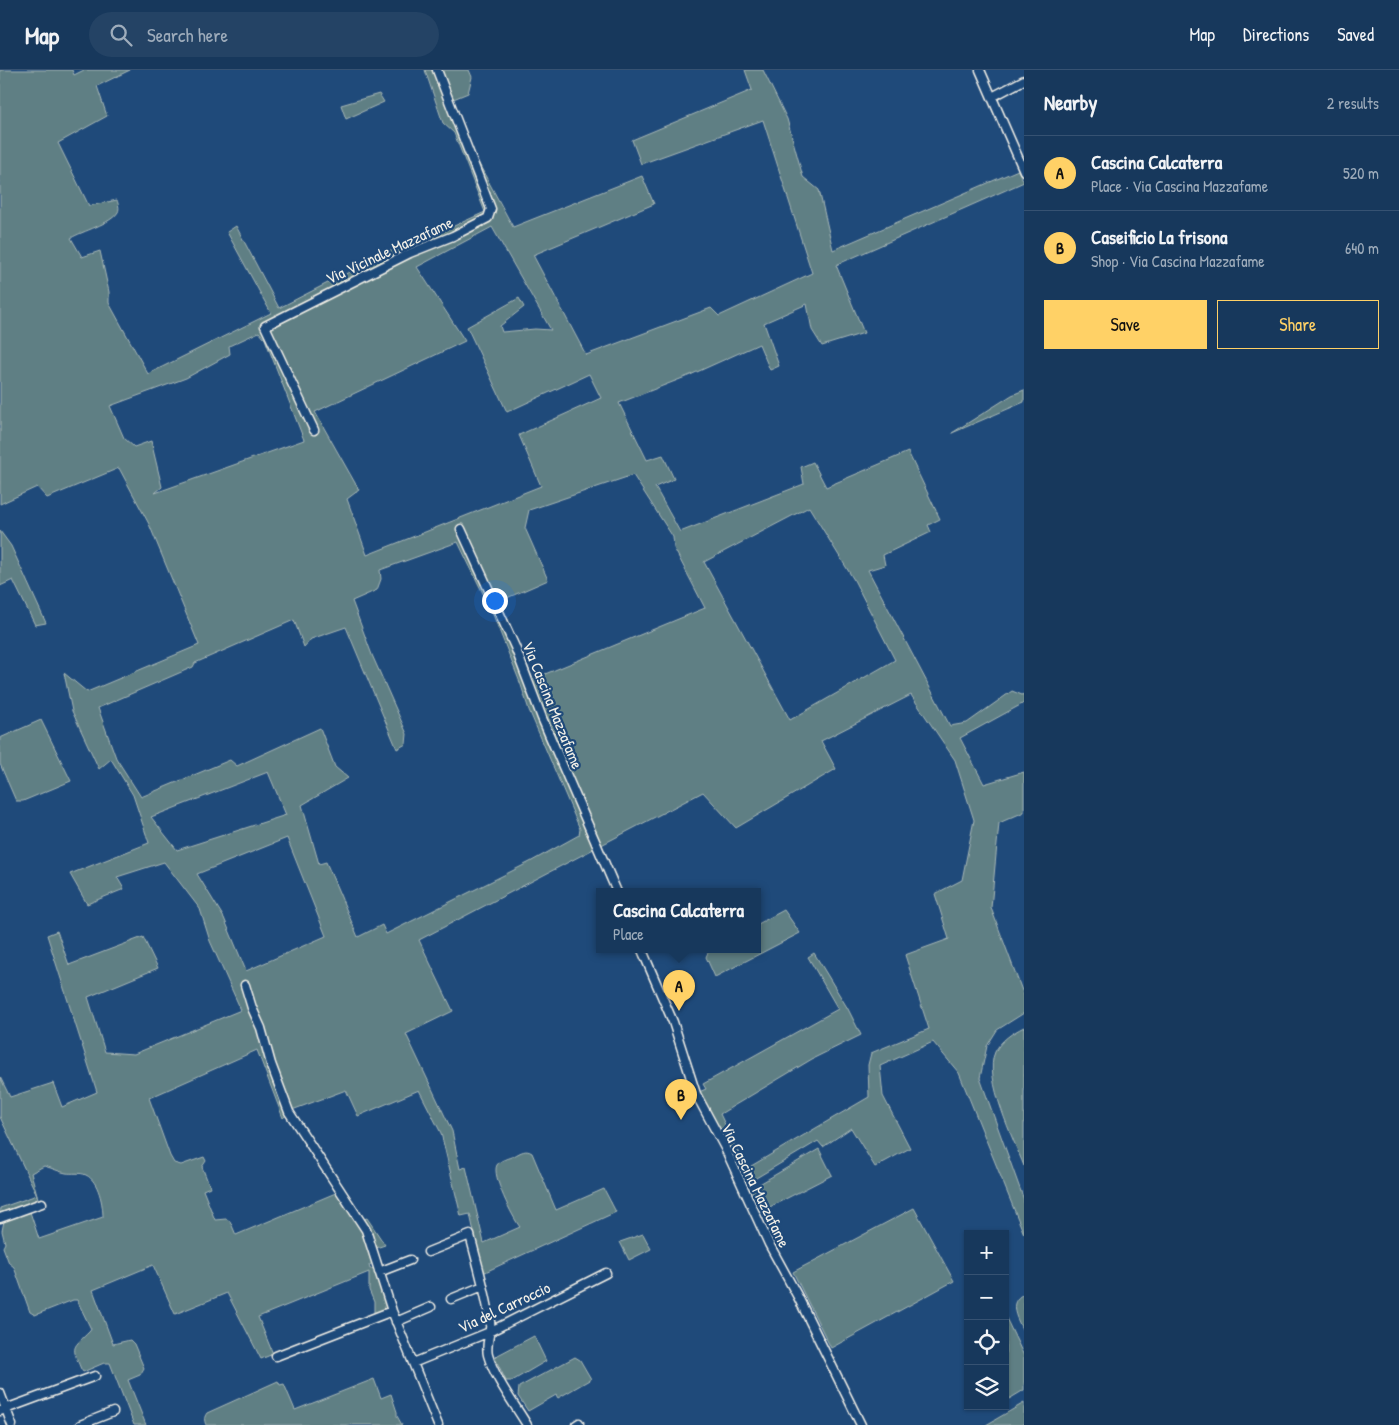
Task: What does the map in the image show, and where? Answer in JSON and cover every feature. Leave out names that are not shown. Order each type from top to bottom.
[{"type":"street","name":"Via Vicinale Mazzafame","points":[[314,430],[265,326],[410,253],[453,236],[488,218],[490,209],[437,70]]},
{"type":"street","points":[[980,70],[1024,170]]},
{"type":"street","points":[[992,97],[1024,80]]},
{"type":"street","name":"Via Cascina Mazzafame","points":[[461,529],[515,647],[615,888]]},
{"type":"street","name":"Via Cascina Mazzafame","points":[[643,953],[673,1022],[696,1094],[729,1155],[769,1244],[798,1297],[861,1425]]},
{"type":"street","points":[[245,985],[289,1112],[364,1227],[396,1322],[438,1425]]},
{"type":"street","points":[[0,1218],[42,1204]]},
{"type":"street","points":[[428,1252],[470,1235],[491,1322],[487,1348],[491,1362],[527,1425]]},
{"type":"street","points":[[379,1272],[410,1260]]},
{"type":"street","name":"Via del Carroccio","points":[[413,1363],[489,1331],[606,1273]]},
{"type":"street","points":[[451,1299],[483,1286]]},
{"type":"street","points":[[396,1322],[431,1307]]},
{"type":"street","points":[[276,1356],[392,1311]]},
{"type":"street","points":[[3,1410],[95,1376]]},
{"type":"street","points":[[0,1393],[3,1410],[12,1425]]},
{"type":"street","points":[[80,1425],[113,1412]]},
{"type":"green space","points":[[0,70],[72,70],[74,75],[84,70],[130,70],[97,86],[107,116],[58,143],[89,206],[117,200],[119,209],[114,216],[103,224],[71,238],[82,257],[100,251],[109,292],[109,303],[148,374],[271,313],[227,232],[236,226],[279,308],[404,244],[412,245],[485,212],[454,133],[443,123],[425,70],[469,70],[472,77],[468,93],[451,100],[479,164],[513,227],[642,176],[654,204],[533,255],[586,355],[711,308],[719,316],[812,273],[763,120],[641,164],[632,140],[752,90],[745,70],[763,70],[787,119],[803,177],[819,190],[833,250],[1018,170],[1024,182],[836,265],[864,333],[822,346],[812,330],[807,304],[764,323],[779,366],[770,370],[759,344],[688,376],[619,403],[647,460],[663,455],[674,479],[655,487],[680,532],[804,484],[801,467],[813,462],[826,487],[908,452],[940,519],[928,525],[931,532],[883,555],[885,565],[868,570],[950,726],[967,723],[1012,691],[1024,694],[1024,703],[960,738],[984,784],[1024,772],[1024,812],[999,823],[991,908],[1024,996],[1024,1013],[997,1030],[987,1046],[980,1078],[1024,1200],[1024,1234],[959,1073],[933,1042],[880,1066],[883,1096],[910,1148],[875,1167],[851,1128],[823,1147],[818,1141],[746,1184],[699,1092],[706,1089],[703,1084],[838,1009],[808,957],[814,953],[848,1009],[861,1035],[812,1059],[720,1114],[746,1169],[869,1097],[868,1065],[871,1053],[929,1029],[905,955],[949,939],[935,894],[962,880],[974,820],[955,760],[911,695],[821,741],[836,769],[736,828],[703,792],[419,940],[453,1011],[406,1034],[452,1131],[460,1169],[466,1167],[484,1243],[520,1227],[500,1187],[496,1170],[500,1162],[523,1152],[528,1151],[532,1153],[556,1210],[604,1189],[616,1212],[483,1273],[470,1214],[461,1216],[441,1133],[419,1090],[358,1116],[346,1090],[292,1110],[283,1118],[257,1050],[149,1098],[174,1163],[181,1165],[204,1157],[206,1161],[202,1167],[210,1187],[203,1190],[215,1220],[226,1219],[230,1221],[236,1235],[338,1192],[358,1221],[367,1218],[385,1245],[370,1250],[373,1263],[369,1265],[370,1269],[376,1268],[388,1309],[374,1317],[374,1302],[369,1290],[369,1272],[258,1317],[273,1354],[261,1359],[227,1293],[175,1314],[153,1265],[93,1290],[113,1344],[130,1340],[134,1344],[144,1368],[140,1375],[128,1380],[146,1425],[134,1425],[110,1363],[104,1363],[83,1372],[81,1369],[75,1348],[91,1329],[77,1300],[35,1315],[30,1312],[14,1267],[9,1263],[3,1247],[5,1243],[2,1231],[5,1216],[0,1217],[0,1208],[37,1195],[0,1117],[0,1077],[10,1097],[53,1083],[62,1107],[97,1092],[47,935],[57,931],[69,965],[143,937],[158,968],[88,997],[105,1052],[134,1054],[241,1010],[210,941],[200,909],[164,862],[117,877],[124,889],[87,904],[70,874],[149,843],[133,795],[111,759],[99,769],[72,711],[64,673],[87,692],[199,645],[149,524],[119,468],[47,498],[37,487],[0,504]],"holes":[[[492,227],[551,330],[535,329],[502,332],[500,326],[524,307],[519,298],[467,327],[507,412],[589,374],[601,398],[519,435],[541,486],[367,555],[347,499],[359,490],[315,412],[465,341],[417,267]],[[259,332],[265,339],[304,440],[155,493],[162,487],[151,441],[134,447],[124,438],[110,406],[186,378],[230,354],[229,346]],[[633,475],[673,537],[674,548],[705,608],[533,679],[500,601],[548,580],[525,528],[529,510]],[[809,507],[854,580],[895,660],[790,720],[704,562]],[[458,542],[492,612],[529,710],[580,829],[579,835],[530,862],[386,934],[382,925],[358,937],[326,862],[319,864],[302,805],[348,778],[335,767],[320,728],[237,766],[230,760],[141,797],[116,758],[98,708],[193,667],[195,663],[294,620],[304,647],[311,639],[346,627],[397,749],[406,744],[407,734],[372,655],[352,601],[377,590],[381,579],[380,570]],[[268,772],[286,815],[177,850],[151,817]],[[287,838],[326,936],[246,971],[224,918],[197,874]],[[44,1166],[66,1173],[84,1174],[94,1182],[97,1188],[103,1217],[39,1239],[28,1206],[39,1202],[31,1173]]]},
{"type":"green space","points":[[379,94],[384,102],[346,119],[341,105]]},
{"type":"green space","points":[[1024,390],[1024,402],[952,433],[1012,395]]},
{"type":"green space","points":[[0,531],[11,546],[46,623],[35,625],[13,580],[0,586]]},
{"type":"green space","points":[[41,720],[71,781],[23,801],[16,801],[0,764],[0,738]]},
{"type":"green space","points":[[784,910],[800,933],[715,977],[706,957],[708,953],[761,953],[761,922]]},
{"type":"green space","points":[[1024,1027],[1024,1166],[996,1093],[992,1063],[995,1052],[1000,1044],[1011,1034]]},
{"type":"green space","points":[[819,1149],[832,1175],[762,1211],[751,1189]]},
{"type":"green space","points":[[914,1208],[954,1281],[831,1348],[793,1272]]},
{"type":"green space","points":[[643,1234],[651,1249],[629,1260],[620,1242]]},
{"type":"green space","points":[[1024,1294],[1024,1333],[1015,1312],[1015,1306],[1019,1297]]},
{"type":"green space","points":[[1009,1324],[1024,1356],[1024,1390],[1009,1399]]},
{"type":"green space","points":[[534,1336],[546,1361],[512,1381],[506,1381],[495,1358]]},
{"type":"green space","points":[[575,1357],[580,1360],[591,1379],[558,1398],[556,1395],[528,1411],[518,1396],[519,1387]]},
{"type":"green space","points":[[374,1379],[381,1398],[391,1394],[397,1416],[402,1425],[206,1425],[205,1422],[207,1413],[278,1381],[280,1385],[284,1384],[295,1410]]},
{"type":"green space","points":[[1024,1403],[1024,1425],[986,1425]]},
{"type":"place","name":"Cascina Calcaterra","points":[[679,1011]]},
{"type":"place","name":"Caseificio La frisona","points":[[681,1120]]}]
